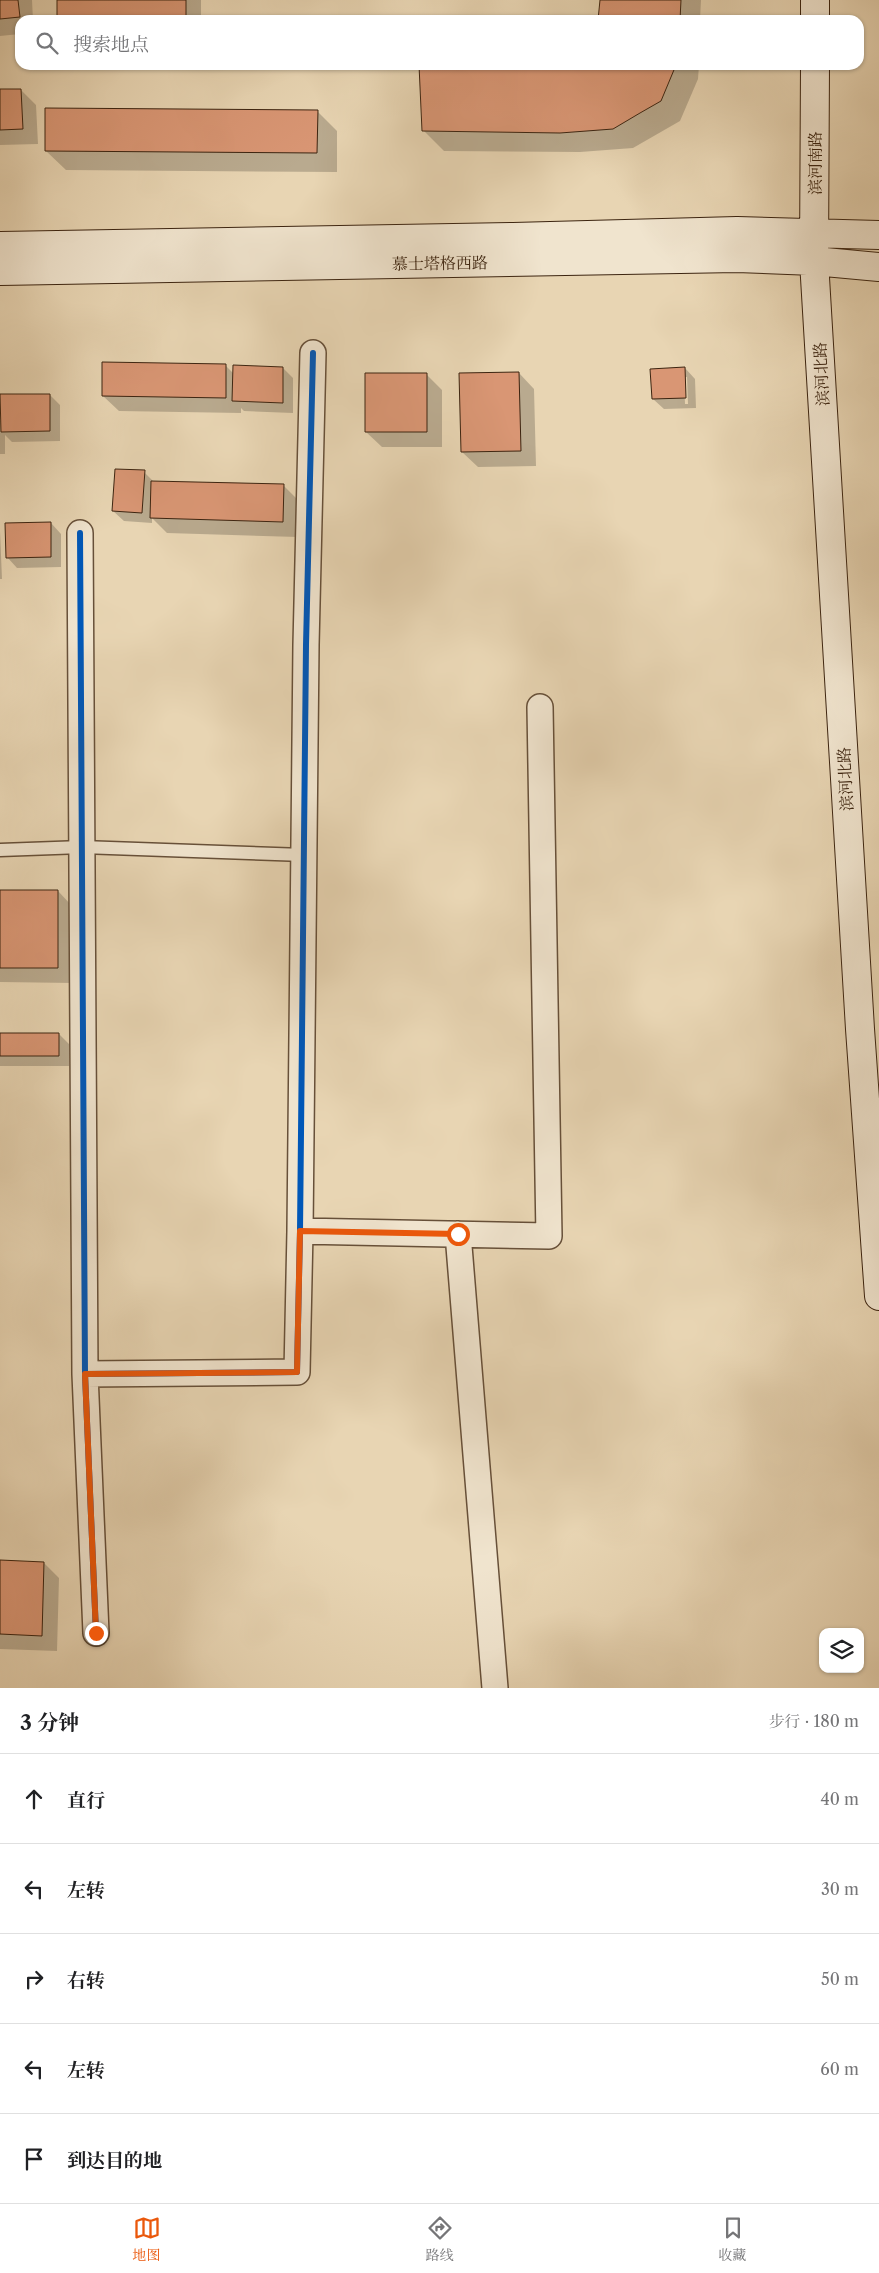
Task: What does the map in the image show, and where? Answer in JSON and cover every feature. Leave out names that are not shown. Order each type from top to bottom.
[{"type":"main road","points":[[815,0],[815,15]]},
{"type":"main road","name":"滨河南路","points":[[814,261],[815,70]]},
{"type":"main road","name":"慕士塔格西路","points":[[0,246],[513,238],[737,231],[879,235]]},
{"type":"main road","name":"慕士塔格西路","points":[[0,271],[737,258],[814,261],[879,267]]},
{"type":"main road","name":"滨河北路","points":[[814,261],[858,1009],[879,1296]]},
{"type":"street","points":[[85,1374],[297,1372],[306,646],[313,353]]},
{"type":"street","points":[[80,533],[85,1374],[96,1633]]},
{"type":"street","points":[[300,1231],[549,1236],[540,707]]},
{"type":"street","points":[[458,1234],[495,1688]]},
{"type":"lane","points":[[0,850],[82,847],[304,855]]},
{"type":"building","points":[[0,0],[18,0],[20,15],[15,15],[15,18],[0,19]]},
{"type":"building","points":[[57,0],[186,0],[186,15],[57,15]]},
{"type":"building","points":[[600,0],[681,0],[680,15],[598,15]]},
{"type":"building","points":[[419,70],[674,70],[661,101],[613,129],[560,133],[422,131]]},
{"type":"building","points":[[0,89],[21,89],[23,129],[0,130]]},
{"type":"building","points":[[45,108],[318,110],[317,153],[45,151]]},
{"type":"building","points":[[102,362],[226,364],[226,398],[102,396]]},
{"type":"building","points":[[233,365],[283,367],[283,403],[232,401]]},
{"type":"building","points":[[685,367],[686,398],[652,399],[650,369]]},
{"type":"building","points":[[519,372],[521,451],[461,452],[459,373]]},
{"type":"building","points":[[365,373],[427,373],[427,432],[365,432]]},
{"type":"building","points":[[0,394],[50,394],[50,431],[1,432]]},
{"type":"building","points":[[115,469],[145,470],[142,513],[112,511]]},
{"type":"building","points":[[151,481],[284,484],[283,522],[150,518]]},
{"type":"building","points":[[51,522],[51,557],[6,558],[5,523]]},
{"type":"building","points":[[0,890],[58,890],[58,968],[0,968]]},
{"type":"building","points":[[0,1033],[59,1033],[59,1056],[0,1056]]},
{"type":"building","points":[[0,1560],[44,1562],[42,1636],[0,1634]]},
{"type":"cycle path","points":[[85,1374],[297,1372],[306,645],[313,353]]},
{"type":"cycle path","points":[[80,533],[85,1374],[96,1633]]},
{"type":"route","points":[[96,1633],[85,1374],[297,1372],[300,1231],[458,1234]]}]
